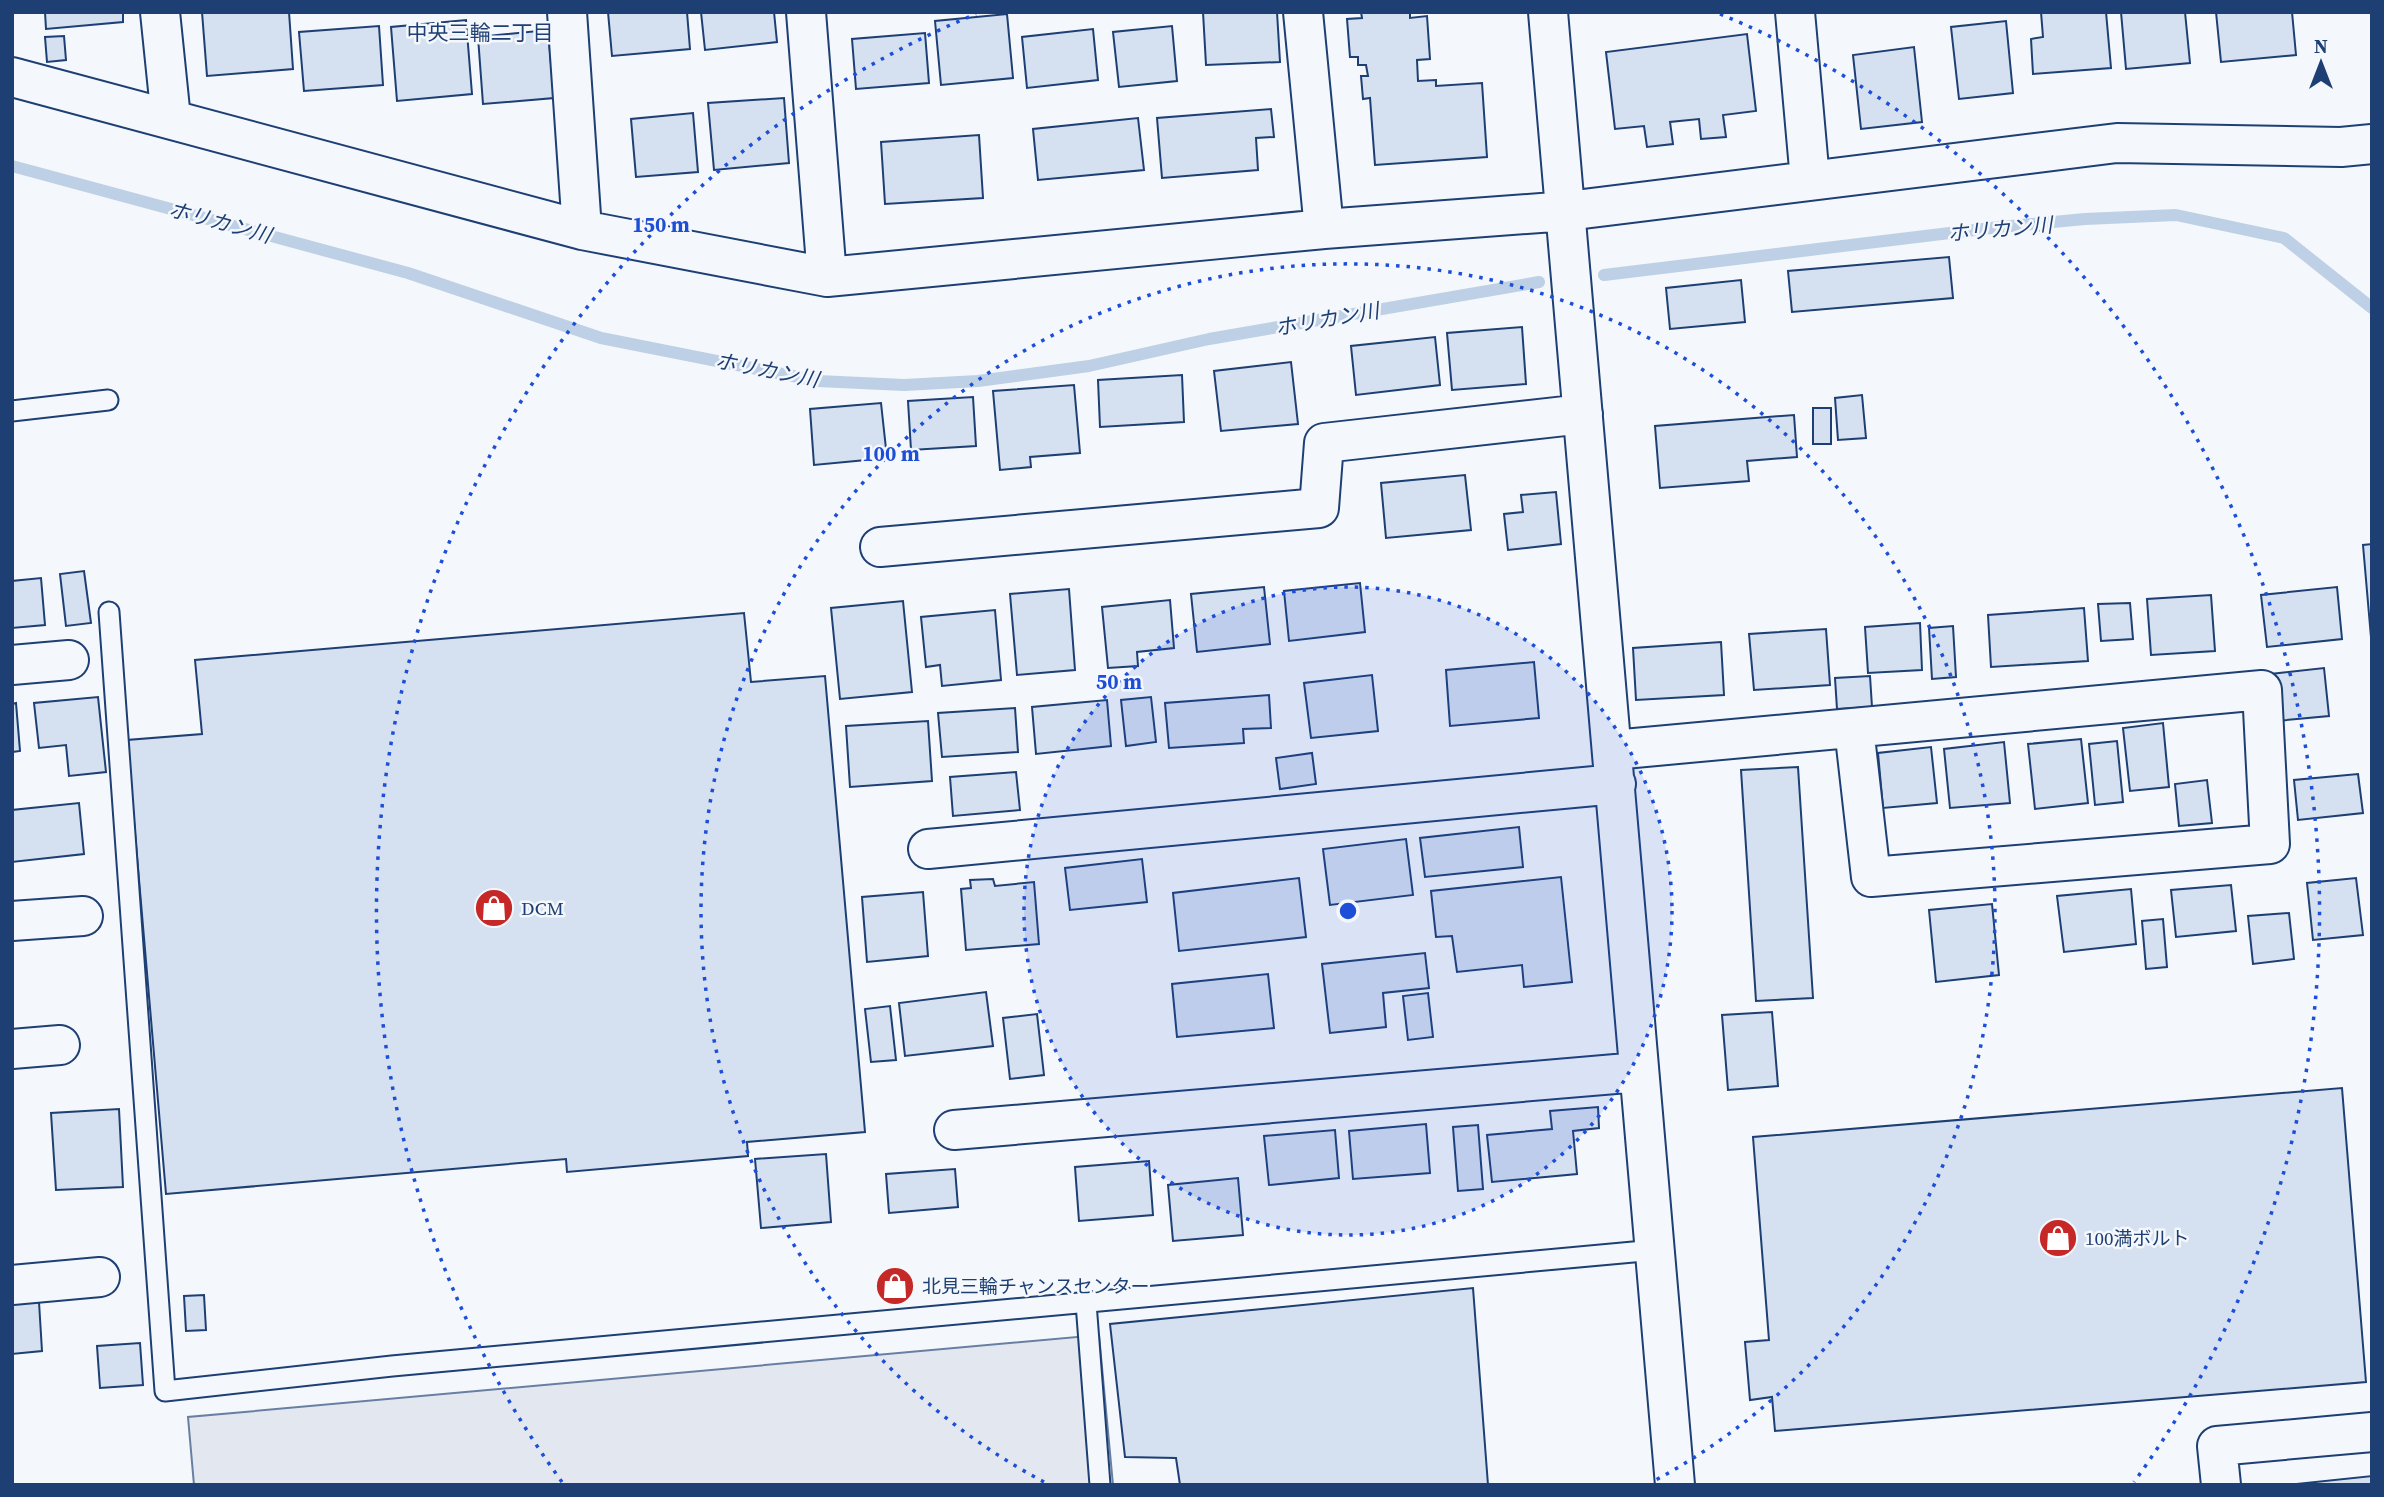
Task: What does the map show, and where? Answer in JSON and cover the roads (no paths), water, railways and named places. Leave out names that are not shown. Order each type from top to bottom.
[{"type":"street","points":[[160,12],[171,119]]},
{"type":"street","points":[[567,12],[582,230]]},
{"type":"street","points":[[806,12],[827,277]]},
{"type":"street","points":[[1303,12],[1324,229]]},
{"type":"street","points":[[1548,12],[1675,1485]]},
{"type":"street","points":[[1795,12],[1810,180]]},
{"type":"street","points":[[12,77],[582,230],[827,277],[1324,229],[1567,211],[2117,143],[2341,147],[2372,144]]},
{"type":"street","points":[[880,547],[1319,508],[1324,443],[1583,414]]},
{"type":"street","points":[[12,665],[69,660]]},
{"type":"street","points":[[928,849],[1614,767],[1854,728],[2262,690],[2270,844],[1871,877],[1854,728]]},
{"type":"street","points":[[12,921],[83,916]]},
{"type":"street","points":[[12,1049],[60,1045]]},
{"type":"street","points":[[954,1130],[1639,1072]]},
{"type":"street","points":[[12,1285],[100,1277]]},
{"type":"street","points":[[2221,1485],[2217,1446],[2372,1432]]},
{"type":"lane","points":[[12,411],[108,400]]},
{"type":"lane","points":[[109,612],[165,1391],[406,1365],[1655,1250]]},
{"type":"lane","points":[[1086,1303],[1100,1485]]},
{"type":"waterway","name":"ホリカン川","points":[[12,166],[408,273],[601,338],[818,381],[904,385],[978,381],[1089,366],[1209,339],[1539,282]]},
{"type":"waterway","name":"ホリカン川","points":[[1604,275],[1991,228],[2085,219],[2176,215],[2284,238],[2372,308]]},
{"type":"place","name":"DCM","points":[[494,908]]},
{"type":"place","name":"100満ボルト","points":[[2058,1238]]},
{"type":"place","name":"北見三輪チャンスセンター","points":[[895,1286]]},
{"type":"district","name":"中央三輪二丁目","points":[[480,32]]}]
